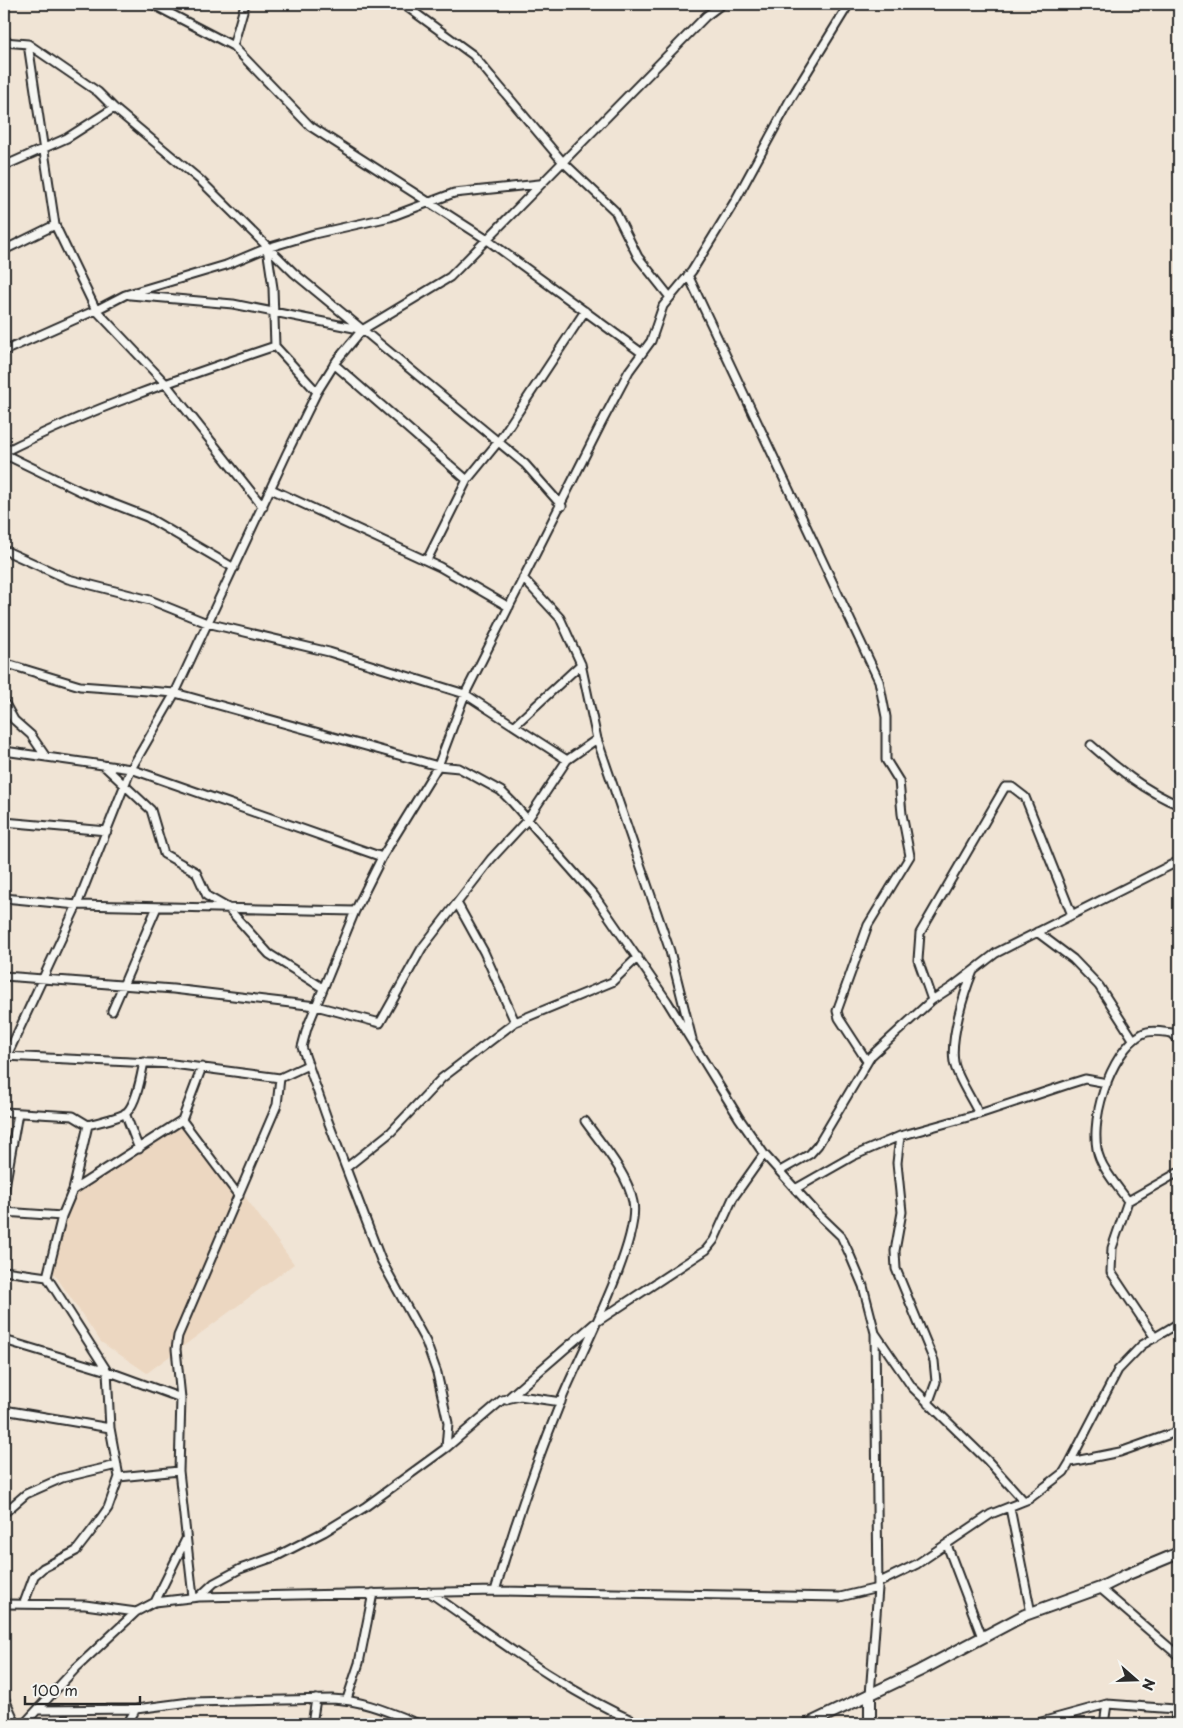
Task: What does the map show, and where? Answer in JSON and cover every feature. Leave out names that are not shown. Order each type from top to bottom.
[{"type":"main road","points":[[808,1724],[870,1696],[1031,1613],[1100,1588],[1179,1553]]},
{"type":"main road","points":[[870,1696],[870,1724]]},
{"type":"street","points":[[152,4],[233,46],[310,126],[486,239],[642,353]]},
{"type":"street","points":[[233,46],[245,4]]},
{"type":"street","points":[[403,4],[474,55],[562,161],[616,211],[638,257],[669,296]]},
{"type":"street","points":[[308,1065],[280,1078],[202,1066],[144,1062],[5,1058],[77,905],[131,769],[175,693],[317,392],[334,364],[362,330],[450,277],[539,184],[706,16],[722,4]]},
{"type":"street","points":[[446,1448],[448,1423],[437,1374],[426,1342],[381,1260],[302,1047],[316,1006],[355,911],[382,857],[438,766],[465,694],[523,578],[562,506],[616,396],[650,341],[669,296],[688,275],[735,200],[790,100],[849,4]]},
{"type":"street","points":[[4,42],[28,44],[98,92],[114,108],[200,180],[267,248],[362,330],[525,464],[562,506]]},
{"type":"street","points":[[28,44],[55,225],[96,310],[165,383],[263,507]]},
{"type":"street","points":[[4,166],[67,138],[114,108]]},
{"type":"street","points":[[4,351],[125,295],[226,265],[267,248],[314,234],[390,217],[454,193],[539,184]]},
{"type":"street","points":[[4,250],[55,225]]},
{"type":"street","points":[[267,248],[274,312],[275,346],[317,392]]},
{"type":"street","points":[[688,275],[879,682],[886,717],[886,760],[899,781],[902,814],[910,856],[868,925],[837,1011],[839,1018],[868,1061]]},
{"type":"street","points":[[125,295],[233,304],[362,330]]},
{"type":"street","points":[[427,560],[467,480],[499,441],[586,312]]},
{"type":"street","points":[[4,453],[56,426],[165,383],[275,346]]},
{"type":"street","points":[[334,364],[467,480]]},
{"type":"street","points":[[4,453],[80,491],[147,517],[234,568]]},
{"type":"street","points":[[271,489],[427,560],[509,607]]},
{"type":"street","points":[[4,550],[68,579],[150,600],[208,623],[328,652],[465,694],[567,760]]},
{"type":"street","points":[[523,578],[560,618],[581,664],[597,739],[670,950],[694,1047]]},
{"type":"street","points":[[4,663],[80,686],[175,693],[438,766],[458,768],[501,791],[594,895],[638,957],[739,1118],[764,1154],[841,1236],[863,1286],[875,1333],[878,1586],[870,1696]]},
{"type":"street","points":[[515,726],[581,664]]},
{"type":"street","points":[[4,702],[14,720],[31,735],[46,757]]},
{"type":"street","points":[[4,976],[173,989],[316,1006],[380,1023],[422,948],[457,903],[528,819],[567,760],[597,739]]},
{"type":"street","points":[[1091,745],[1122,772],[1159,797],[1179,805]]},
{"type":"street","points":[[4,751],[131,769],[382,857]]},
{"type":"street","points":[[103,765],[151,810],[164,854],[196,872],[207,896],[228,908],[269,954],[324,988]]},
{"type":"street","points":[[932,1000],[918,960],[920,933],[1005,787],[1012,787],[1025,797],[1072,915]]},
{"type":"street","points":[[4,822],[107,831]]},
{"type":"street","points":[[780,1172],[810,1154],[818,1146],[868,1061],[887,1040],[932,1000],[996,953],[1179,861]]},
{"type":"street","points":[[4,898],[77,905],[355,911]]},
{"type":"street","points":[[457,903],[484,952],[515,1022]]},
{"type":"street","points":[[112,1011],[157,907]]},
{"type":"street","points":[[1037,932],[1073,959],[1099,986],[1133,1039]]},
{"type":"street","points":[[346,1168],[391,1132],[442,1078],[515,1022],[612,982],[638,957]]},
{"type":"street","points":[[974,968],[963,995],[956,1028],[954,1062],[980,1114]]},
{"type":"street","points":[[1128,1201],[1100,1159],[1095,1130],[1107,1083],[1115,1065],[1133,1039],[1144,1032],[1159,1031],[1172,1033],[1179,1040]]},
{"type":"street","points":[[4,1112],[73,1116],[88,1125],[125,1113],[140,1084],[144,1062]]},
{"type":"street","points":[[73,1190],[182,1120],[202,1066]]},
{"type":"street","points":[[196,1597],[186,1539],[180,1471],[181,1398],[176,1349],[178,1336],[277,1105],[280,1078]]},
{"type":"street","points":[[795,1189],[853,1156],[900,1136],[980,1114],[1069,1084],[1085,1080],[1107,1083]]},
{"type":"street","points":[[4,1192],[18,1113]]},
{"type":"street","points":[[125,1113],[139,1149]]},
{"type":"street","points":[[182,1120],[239,1196]]},
{"type":"street","points":[[495,1591],[515,1525],[561,1402],[626,1252],[633,1222],[633,1203],[625,1179],[585,1121]]},
{"type":"street","points":[[24,1603],[34,1576],[42,1568],[76,1551],[96,1525],[108,1508],[119,1477],[110,1428],[107,1371],[47,1277],[62,1216],[73,1190],[88,1125]]},
{"type":"street","points":[[900,1136],[897,1163],[902,1212],[895,1251],[896,1269],[934,1361],[936,1382],[928,1404]]},
{"type":"street","points":[[196,1597],[214,1583],[240,1569],[277,1556],[324,1532],[365,1507],[446,1448],[506,1400],[595,1323],[706,1250],[714,1240],[733,1198],[764,1154]]},
{"type":"street","points":[[1155,1338],[1111,1272],[1112,1248],[1128,1201],[1179,1172]]},
{"type":"street","points":[[4,1212],[62,1216]]},
{"type":"street","points":[[4,1271],[47,1277]]},
{"type":"street","points":[[35,1724],[26,1722],[76,1668],[136,1612],[155,1602],[196,1597],[495,1591],[840,1597],[878,1586],[947,1545],[991,1514],[1024,1501],[1046,1487],[1064,1472],[1118,1370],[1142,1345],[1179,1323]]},
{"type":"street","points":[[875,1333],[912,1387],[987,1460],[1024,1501]]},
{"type":"street","points":[[4,1340],[107,1371],[181,1398]]},
{"type":"street","points":[[506,1400],[520,1396],[561,1402]]},
{"type":"street","points":[[4,1410],[110,1428]]},
{"type":"street","points":[[1070,1462],[1120,1452],[1179,1431]]},
{"type":"street","points":[[4,1512],[13,1507],[26,1494],[62,1478],[117,1464]]},
{"type":"street","points":[[119,1477],[180,1471]]},
{"type":"street","points":[[1010,1508],[1031,1613]]},
{"type":"street","points":[[155,1602],[186,1539]]},
{"type":"street","points":[[947,1545],[982,1638]]},
{"type":"street","points":[[1100,1588],[1179,1656]]},
{"type":"street","points":[[429,1592],[535,1666],[622,1716],[640,1724]]},
{"type":"street","points":[[347,1699],[359,1664],[373,1593]]},
{"type":"street","points":[[4,1604],[85,1605],[136,1612]]},
{"type":"street","points":[[4,1699],[16,1724]]},
{"type":"street","points":[[312,1724],[316,1699]]},
{"type":"street","points":[[37,1710],[136,1709],[190,1702],[347,1699],[373,1706],[419,1724]]},
{"type":"street","points":[[1034,1724],[1107,1704],[1175,1709],[1176,1724]]},
{"type":"street","points":[[1104,1724],[1107,1704]]},
{"type":"street","points":[[127,1724],[136,1709]]},
{"type":"shaded area","points":[[175,1120],[192,1124],[294,1264],[147,1373],[101,1342],[51,1269],[71,1191]]}]
